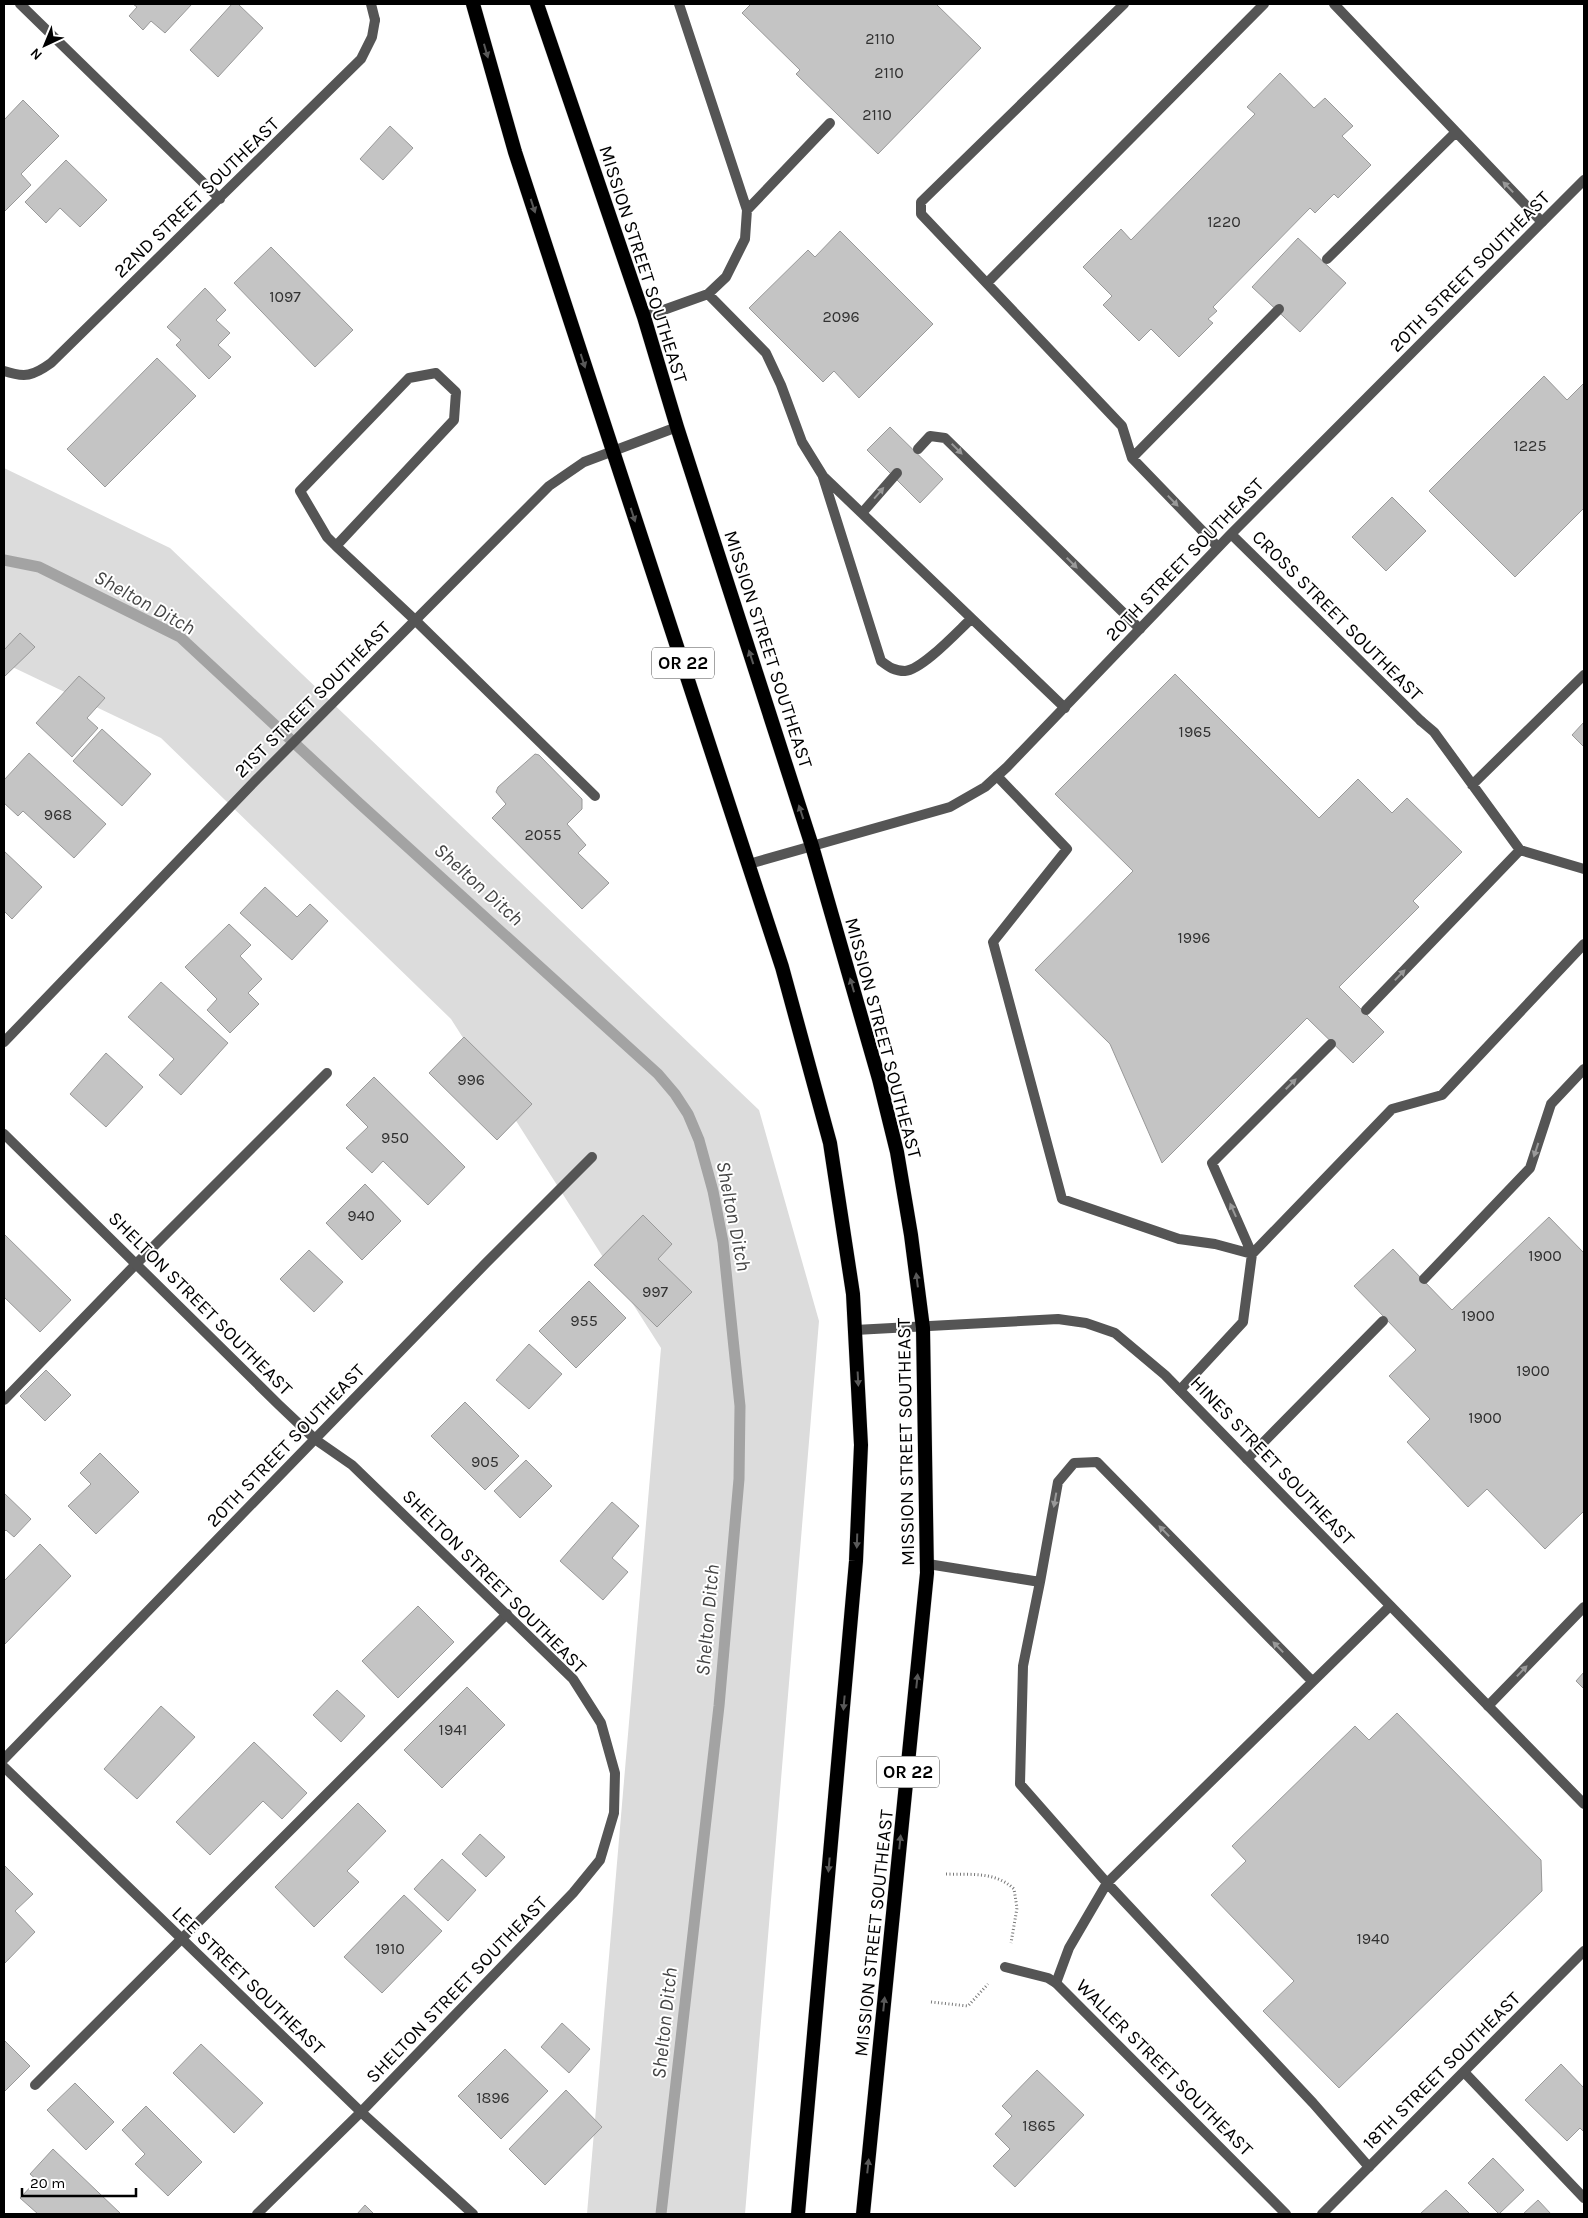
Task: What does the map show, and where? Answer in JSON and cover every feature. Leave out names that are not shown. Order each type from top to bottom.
[{"type":"highway","name":"OR 22","points":[[474,4],[516,152],[612,451],[782,967],[830,1143],[853,1294],[861,1445],[856,1561],[798,2214]]},
{"type":"highway","name":"MISSION STREET SOUTHEAST","points":[[538,4],[644,317],[677,427],[812,846],[879,1079],[897,1152],[911,1235],[924,1328],[928,1564],[863,2214]]},
{"type":"street","points":[[20,4],[220,199]]},
{"type":"street","name":"22ND STREET SOUTHEAST","points":[[4,371],[18,376],[37,374],[51,363],[220,199],[360,59],[372,37],[375,20],[371,4]]},
{"type":"street","points":[[644,317],[708,294],[726,277],[745,239],[747,210],[678,4]]},
{"type":"street","points":[[1124,4],[921,202],[921,214],[1122,426],[1136,462],[1218,548]]},
{"type":"street","points":[[987,283],[1264,4]]},
{"type":"street","points":[[1334,4],[1542,222]]},
{"type":"street","points":[[747,210],[830,124]]},
{"type":"street","points":[[1327,259],[1456,132]]},
{"type":"street","name":"20TH STREET SOUTHEAST","points":[[749,864],[950,807],[977,793],[997,776],[1065,708],[1231,534],[1584,180]]},
{"type":"street","points":[[708,294],[766,353],[781,385],[802,442],[823,476],[880,661],[892,670],[907,671],[921,664],[972,618]]},
{"type":"street","points":[[1136,462],[1279,309]]},
{"type":"street","points":[[336,546],[454,420],[456,392],[436,373],[408,378],[300,492],[326,537],[415,620],[595,796]]},
{"type":"street","name":"21ST STREET SOUTHEAST","points":[[4,1042],[257,779],[549,486],[584,462],[677,427]]},
{"type":"street","points":[[918,449],[930,436],[945,438],[1140,629]]},
{"type":"street","points":[[862,513],[897,473]]},
{"type":"street","points":[[823,476],[1065,708]]},
{"type":"street","name":"CROSS STREET SOUTHEAST","points":[[1231,534],[1434,732],[1520,850]]},
{"type":"street","points":[[1472,785],[1584,675]]},
{"type":"street","points":[[997,776],[1066,849],[993,942],[1062,1199],[1179,1239],[1215,1244],[1252,1254]]},
{"type":"street","points":[[1366,1010],[1520,850],[1584,869]]},
{"type":"street","points":[[1252,1254],[1392,1109],[1442,1095],[1584,944]]},
{"type":"street","points":[[1180,1390],[1242,1322],[1252,1254],[1212,1163],[1332,1044]]},
{"type":"street","points":[[1424,1279],[1530,1168],[1551,1104],[1584,1070]]},
{"type":"street","points":[[4,1400],[136,1264],[327,1073]]},
{"type":"street","name":"SHELTON STREET SOUTHEAST","points":[[4,1134],[316,1440],[352,1465],[573,1678],[601,1723],[615,1773],[614,1812],[600,1860],[573,1893],[361,2112],[258,2214]]},
{"type":"street","name":"20TH STREET SOUTHEAST","points":[[4,1759],[316,1440],[486,1262],[592,1157]]},
{"type":"street","name":"HINES STREET SOUTHEAST","points":[[855,1330],[924,1328],[1058,1319],[1086,1322],[1115,1333],[1165,1374],[1584,1804]]},
{"type":"street","points":[[1246,1459],[1383,1321]]},
{"type":"street","points":[[1312,1681],[1097,1462],[1074,1462],[1058,1482],[1023,1666],[1020,1784],[1107,1883],[1313,2103],[1369,2167]]},
{"type":"street","points":[[928,1564],[1040,1582]]},
{"type":"street","points":[[1056,1983],[1069,1948],[1107,1883],[1390,1606]]},
{"type":"street","points":[[1488,1706],[1584,1607]]},
{"type":"street","points":[[35,2085],[507,1614]]},
{"type":"street","name":"LEE STREET SOUTHEAST","points":[[4,1767],[361,2112],[473,2214]]},
{"type":"street","name":"18TH STREET SOUTHEAST","points":[[1322,2214],[1584,1951]]},
{"type":"street","name":"WALLER STREET SOUTHEAST","points":[[1005,1966],[1048,1978],[1056,1983],[1286,2214]]},
{"type":"street","points":[[1464,2072],[1584,2198]]},
{"type":"path","points":[[931,2002],[968,2006],[1005,1966],[1017,1917],[1014,1889],[1000,1878],[946,1874]]},
{"type":"shaded area","points":[[4,468],[170,548],[759,1110],[819,1321],[745,2214],[587,2214],[661,1348],[451,1019],[161,738],[4,663]]},
{"type":"building","points":[[133,4],[192,4],[165,33],[151,21],[143,30],[129,16],[137,7]]},
{"type":"building","points":[[232,4],[238,4],[263,28],[218,77],[190,50]]},
{"type":"building","points":[[751,4],[936,4],[981,48],[878,154],[796,74],[800,70],[742,13]]},
{"type":"building","points":[[1280,73],[1314,108],[1325,98],[1353,126],[1342,136],[1371,165],[1338,198],[1334,194],[1315,213],[1310,208],[1213,307],[1217,311],[1208,319],[1213,323],[1179,357],[1151,329],[1139,341],[1103,305],[1112,296],[1083,267],[1121,229],[1131,240],[1255,114],[1247,107]]},
{"type":"building","points":[[23,100],[59,136],[21,174],[31,185],[4,212],[4,120]]},
{"type":"building","points":[[390,126],[413,148],[383,180],[360,159]]},
{"type":"building","points":[[66,160],[107,200],[80,227],[60,208],[46,223],[25,202]]},
{"type":"building","points":[[840,231],[933,324],[859,398],[834,371],[823,382],[749,308],[808,250],[815,257]]},
{"type":"building","points":[[1298,238],[1346,283],[1300,332],[1252,287]]},
{"type":"building","points":[[271,247],[353,330],[315,367],[234,283]]},
{"type":"building","points":[[205,288],[226,310],[216,320],[230,333],[218,345],[231,357],[209,379],[176,345],[181,340],[167,327]]},
{"type":"building","points":[[157,358],[196,396],[105,487],[67,449]]},
{"type":"building","points":[[1544,376],[1567,400],[1584,383],[1584,508],[1515,577],[1429,491]]},
{"type":"building","points":[[890,427],[943,479],[920,503],[867,450]]},
{"type":"building","points":[[1392,497],[1426,531],[1386,571],[1352,537]]},
{"type":"building","points":[[20,633],[35,647],[4,677],[4,650]]},
{"type":"building","points":[[1175,674],[1319,818],[1358,779],[1392,813],[1407,798],[1462,852],[1413,901],[1419,907],[1339,987],[1384,1032],[1353,1063],[1307,1018],[1162,1163],[1110,1044],[1035,970],[1133,871],[1055,794]]},
{"type":"building","points":[[79,676],[105,698],[87,718],[98,728],[72,757],[36,723]]},
{"type":"building","points":[[1584,722],[1584,747],[1572,735]]},
{"type":"building","points":[[102,729],[151,774],[122,806],[73,761]]},
{"type":"building","points":[[29,753],[106,824],[74,858],[23,811],[18,816],[4,803],[4,780]]},
{"type":"building","points":[[535,754],[539,755],[582,799],[582,809],[567,824],[586,845],[578,853],[609,883],[582,909],[492,818],[506,804],[496,792],[498,787]]},
{"type":"building","points":[[4,851],[42,887],[12,919],[4,911]]},
{"type":"building","points":[[265,887],[297,917],[310,904],[328,921],[292,960],[240,913]]},
{"type":"building","points":[[229,924],[251,945],[240,956],[262,979],[248,993],[259,1004],[230,1033],[207,1010],[217,999],[185,967]]},
{"type":"building","points":[[161,982],[228,1043],[181,1095],[159,1075],[174,1059],[128,1017]]},
{"type":"building","points":[[464,1037],[532,1104],[497,1140],[429,1073]]},
{"type":"building","points":[[106,1053],[143,1087],[106,1127],[70,1094]]},
{"type":"building","points":[[374,1077],[465,1167],[428,1205],[383,1161],[372,1173],[346,1148],[368,1127],[346,1105]]},
{"type":"building","points":[[365,1184],[401,1221],[362,1260],[326,1223]]},
{"type":"building","points":[[643,1215],[672,1244],[658,1259],[692,1292],[657,1327],[594,1265]]},
{"type":"building","points":[[1549,1217],[1584,1253],[1584,1511],[1545,1549],[1487,1489],[1468,1507],[1407,1442],[1430,1419],[1389,1376],[1416,1350],[1354,1286],[1393,1249],[1452,1310]]},
{"type":"building","points":[[4,1234],[71,1300],[40,1332],[4,1297]]},
{"type":"building","points":[[309,1250],[343,1282],[314,1312],[280,1279]]},
{"type":"building","points":[[589,1281],[626,1318],[576,1368],[539,1331]]},
{"type":"building","points":[[529,1344],[562,1374],[529,1409],[496,1380]]},
{"type":"building","points":[[46,1370],[71,1395],[45,1421],[20,1396]]},
{"type":"building","points":[[465,1402],[519,1456],[485,1490],[431,1436]]},
{"type":"building","points":[[100,1453],[139,1492],[96,1534],[68,1506],[91,1484],[80,1473]]},
{"type":"building","points":[[526,1460],[552,1486],[520,1518],[494,1491]]},
{"type":"building","points":[[4,1493],[31,1519],[14,1537],[6,1530],[4,1532]]},
{"type":"building","points":[[612,1502],[639,1526],[612,1558],[628,1572],[603,1600],[560,1561]]},
{"type":"building","points":[[40,1544],[71,1576],[4,1645],[4,1581]]},
{"type":"building","points":[[418,1606],[454,1642],[398,1698],[362,1661]]},
{"type":"building","points":[[1584,1672],[1584,1689],[1576,1681]]},
{"type":"building","points":[[467,1687],[505,1725],[442,1788],[404,1750]]},
{"type":"building","points":[[337,1690],[365,1716],[341,1742],[313,1715]]},
{"type":"building","points":[[161,1706],[195,1737],[137,1799],[104,1769]]},
{"type":"building","points":[[1397,1713],[1541,1860],[1542,1891],[1339,2088],[1263,2011],[1294,1981],[1211,1895],[1246,1861],[1232,1846],[1355,1726],[1369,1740]]},
{"type":"building","points":[[254,1742],[307,1793],[282,1819],[263,1801],[210,1855],[176,1822]]},
{"type":"building","points":[[358,1803],[386,1831],[347,1871],[359,1882],[314,1927],[275,1887]]},
{"type":"building","points":[[480,1834],[505,1857],[486,1877],[462,1854]]},
{"type":"building","points":[[442,1859],[476,1890],[448,1921],[414,1889]]},
{"type":"building","points":[[4,1865],[33,1894],[15,1911],[35,1932],[4,1964]]},
{"type":"building","points":[[404,1895],[442,1931],[382,1993],[344,1957]]},
{"type":"building","points":[[562,2023],[590,2049],[569,2073],[541,2047]]},
{"type":"building","points":[[4,2040],[30,2066],[4,2092]]},
{"type":"building","points":[[201,2044],[263,2103],[234,2133],[173,2073]]},
{"type":"building","points":[[505,2049],[548,2091],[501,2139],[458,2096]]},
{"type":"building","points":[[1561,2064],[1584,2088],[1584,2132],[1580,2128],[1567,2141],[1525,2100]]},
{"type":"building","points":[[1037,2070],[1084,2115],[1015,2187],[993,2166],[1010,2149],[995,2134],[1012,2116],[1002,2106]]},
{"type":"building","points":[[75,2083],[114,2122],[86,2150],[47,2110]]},
{"type":"building","points":[[566,2090],[602,2127],[545,2185],[509,2149]]},
{"type":"building","points":[[146,2106],[202,2162],[168,2196],[135,2164],[145,2154],[122,2130]]},
{"type":"building","points":[[53,2149],[121,2214],[38,2214],[20,2198],[37,2180],[30,2174]]},
{"type":"building","points":[[1493,2158],[1524,2190],[1499,2214],[1468,2183]]},
{"type":"building","points":[[1446,2190],[1470,2214],[1420,2214]]},
{"type":"building","points":[[1538,2200],[1551,2214],[1523,2214]]},
{"type":"building","points":[[365,2205],[374,2214],[357,2214]]},
{"type":"waterway","name":"Shelton Ditch","points":[[4,560],[39,567],[180,637],[359,803],[658,1074],[675,1094],[688,1114],[699,1140],[713,1191],[723,1242],[740,1406],[739,1479],[719,1706],[661,2214]]}]
